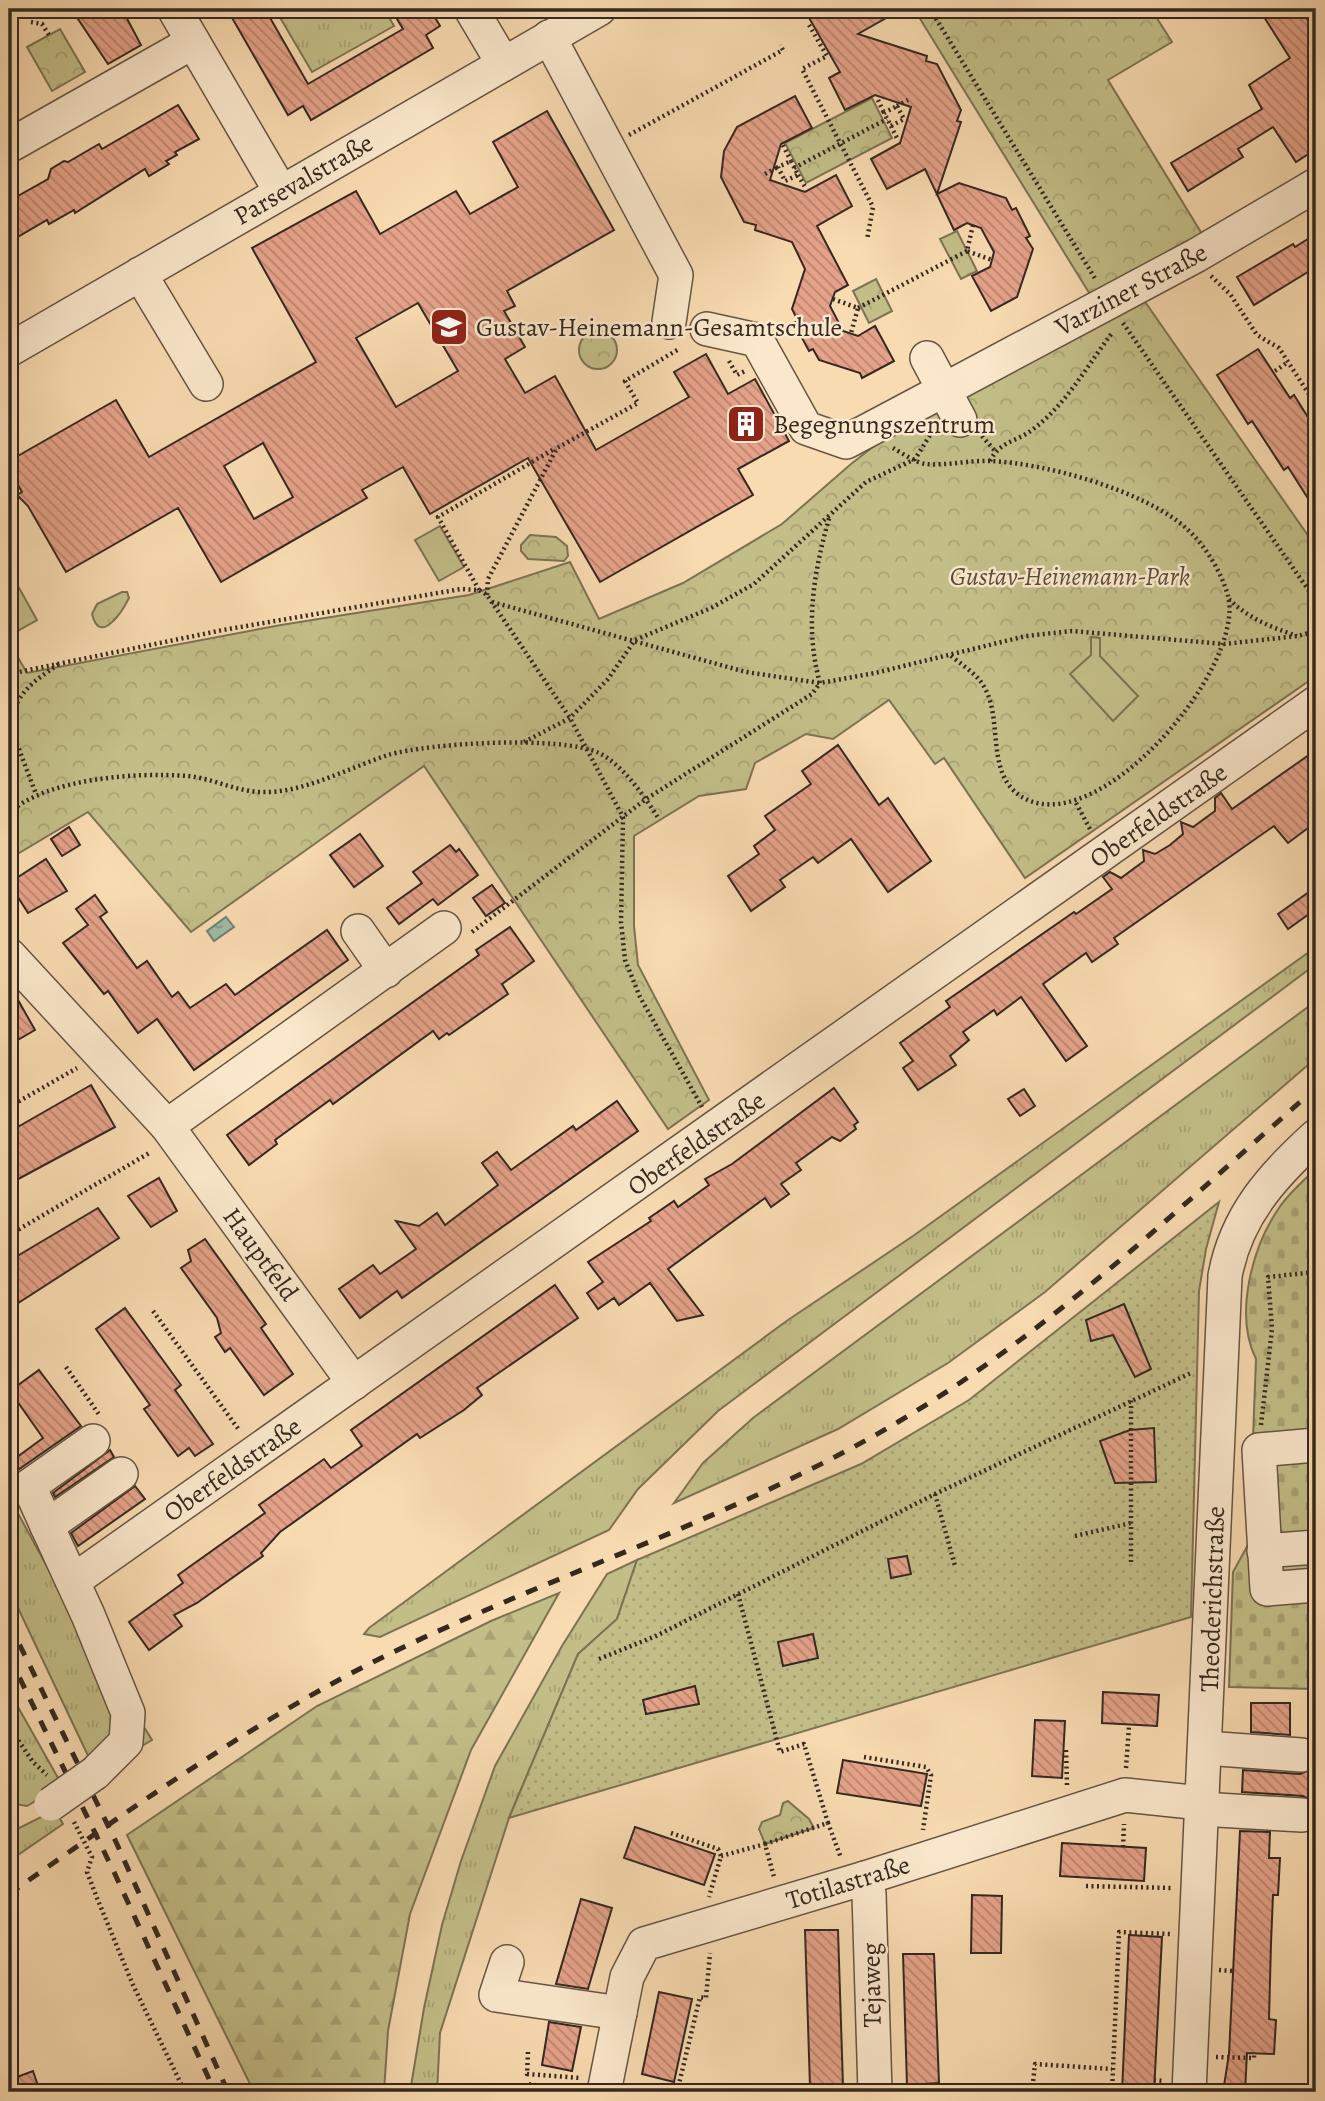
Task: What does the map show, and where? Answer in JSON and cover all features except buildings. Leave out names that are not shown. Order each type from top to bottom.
[{"type":"street","points":[[174,9],[281,192]]},
{"type":"street","points":[[471,9],[503,63]]},
{"type":"street","name":"Parsevalstraße","points":[[9,350],[599,9]]},
{"type":"street","points":[[549,37],[676,275],[686,333]]},
{"type":"street","points":[[9,146],[193,42]]},
{"type":"street","name":"Varziner Straße","points":[[686,333],[757,340],[806,428],[846,442],[1196,255],[1316,185]]},
{"type":"street","points":[[140,274],[206,384]]},
{"type":"street","points":[[927,358],[960,420]]},
{"type":"street","name":"Oberfeldstraße","points":[[73,1581],[1316,703]]},
{"type":"street","points":[[172,1132],[444,929]]},
{"type":"street","points":[[358,931],[386,971]]},
{"type":"street","name":"Hauptfeld","points":[[9,955],[172,1132],[354,1383]]},
{"type":"street","name":"Theoderichstraße","points":[[1189,2092],[1225,1276],[1241,1227],[1258,1195],[1316,1136]]},
{"type":"street","points":[[58,1800],[95,1773],[126,1742],[128,1713],[73,1581],[29,1486],[93,1441]]},
{"type":"street","points":[[1316,1446],[1259,1450],[1267,1589],[1316,1585]]},
{"type":"street","points":[[47,1526],[121,1474]]},
{"type":"street","points":[[1264,1551],[1316,1546]]},
{"type":"street","points":[[1205,1748],[1301,1755]]},
{"type":"street","name":"Totilastraße","points":[[600,2088],[627,1977],[644,1944],[918,1860],[1024,1835],[1065,1814],[1125,1795],[1201,1806],[1302,1815]]},
{"type":"street","name":"Tejaweg","points":[[858,1880],[869,1894],[875,2092]]},
{"type":"street","points":[[507,1962],[496,1995],[620,2013]]},
{"type":"path","points":[[31,22],[42,24],[49,35]]},
{"type":"path","points":[[809,25],[827,56],[802,69],[873,207],[867,240]]},
{"type":"path","points":[[607,147],[731,75],[782,50],[780,45]]},
{"type":"path","points":[[878,100],[898,140]]},
{"type":"path","points":[[884,113],[908,100]]},
{"type":"path","points":[[891,126],[904,119],[897,106]]},
{"type":"path","points":[[794,167],[887,119]]},
{"type":"path","points":[[783,145],[805,187]]},
{"type":"path","points":[[765,174],[791,161]]},
{"type":"path","points":[[778,167],[785,181],[798,175]]},
{"type":"path","points":[[851,333],[858,308],[967,251],[974,225]]},
{"type":"path","points":[[967,251],[992,260]]},
{"type":"path","points":[[1196,255],[1213,279],[1230,294],[1257,335],[1279,348],[1316,405]]},
{"type":"path","points":[[833,299],[858,308]]},
{"type":"path","points":[[989,461],[995,451],[1008,441],[1022,438],[1040,425],[1072,391],[1122,321]]},
{"type":"path","points":[[686,333],[625,380],[639,403],[438,517],[479,590],[492,602],[570,718],[623,817],[621,922],[625,960],[640,997],[714,1129]]},
{"type":"path","points":[[1275,371],[1288,362]]},
{"type":"path","points":[[1310,417],[1316,413]]},
{"type":"path","points":[[487,595],[488,579],[557,448]]},
{"type":"path","points":[[523,742],[570,718],[608,679],[635,640],[711,608],[754,584],[866,482],[915,459],[924,464],[989,461],[1062,472],[1163,512],[1187,528],[1203,546],[1229,598],[1241,612],[1263,624],[1298,636]]},
{"type":"path","points":[[820,683],[816,667],[811,595],[815,565],[830,513]]},
{"type":"path","points":[[9,674],[223,630],[461,589],[479,590]]},
{"type":"path","points":[[949,654],[981,682],[991,702],[1000,763],[1007,781],[1018,794],[1035,802],[1076,803],[1103,788],[1151,750],[1195,698],[1216,664],[1224,644],[1229,598]]},
{"type":"path","points":[[492,602],[746,672],[820,683],[1026,636],[1072,631],[1224,644],[1298,636],[1316,631]]},
{"type":"path","points":[[36,794],[9,722],[17,699],[34,681],[62,662]]},
{"type":"path","points":[[444,929],[465,937],[646,799],[812,694],[820,683]]},
{"type":"path","points":[[9,813],[36,794],[72,785],[139,776],[189,776],[261,792],[288,789],[391,754],[466,744],[523,742],[600,754],[630,780],[659,819]]},
{"type":"path","points":[[9,1107],[102,1053]]},
{"type":"path","points":[[9,1235],[172,1132]]},
{"type":"path","points":[[1259,1450],[1272,1329],[1268,1277],[1316,1272]]},
{"type":"path","points":[[153,1311],[256,1453]]},
{"type":"path","points":[[599,1659],[656,1636],[935,1494],[1221,1359]]},
{"type":"path","points":[[1131,1400],[1131,1562]]},
{"type":"path","points":[[935,1494],[956,1566]]},
{"type":"path","points":[[1075,1536],[1131,1523]]},
{"type":"path","points":[[738,1594],[780,1752],[804,1744],[828,1823],[858,1880]]},
{"type":"path","points":[[9,1727],[92,1857],[87,1872],[134,1986],[185,2092]]},
{"type":"path","points":[[1125,1795],[1129,1727]]},
{"type":"path","points":[[1065,1814],[1066,1750]]},
{"type":"path","points":[[863,1757],[926,1768],[931,1775],[918,1860]]},
{"type":"path","points":[[721,1856],[828,1823]]},
{"type":"path","points":[[671,1833],[718,1849],[721,1856],[707,1926],[706,1998],[699,1997],[677,2092]]},
{"type":"path","points":[[765,1844],[782,1903]]},
{"type":"path","points":[[1086,1886],[1198,1889]]},
{"type":"path","points":[[1112,2092],[1119,1932],[1195,1936]]},
{"type":"path","points":[[528,2052],[527,2074],[600,2088]]},
{"type":"path","points":[[1190,2056],[1254,2058],[1254,2053]]},
{"type":"path","points":[[1032,2092],[1035,2064],[1112,2068]]},
{"type":"path","points":[[525,2092],[526,2084],[600,2088]]},
{"type":"path","points":[[127,2092],[134,2090]]},
{"type":"green space","points":[[275,9],[384,9],[394,26],[312,72]]},
{"type":"green space","points":[[914,9],[1151,9],[1172,42],[1108,80],[1202,234],[1091,296]]},
{"type":"green space","points":[[60,29],[85,72],[52,91],[27,47]]},
{"type":"green space","points":[[872,98],[892,138],[806,183],[785,143]]},
{"type":"green space","points":[[957,231],[977,271],[961,279],[940,239]]},
{"type":"green space","points":[[876,279],[892,311],[869,323],[853,291]]},
{"type":"green space","name":"Gustav-Heinemann-Park","points":[[1141,296],[1316,547],[1316,676],[1025,878],[944,758],[935,764],[889,700],[833,739],[806,734],[755,763],[746,789],[699,796],[634,836],[634,926],[638,965],[709,1100],[668,1129],[424,766],[191,932],[88,812],[9,859],[9,642],[27,673],[281,625],[469,595],[570,562],[599,619],[683,583],[782,524],[851,464],[933,400]]},
{"type":"green space","points":[[598,331],[611,337],[617,350],[611,363],[598,369],[585,363],[579,350],[585,337]]},
{"type":"green space","points":[[440,526],[464,567],[439,581],[415,540]]},
{"type":"green space","points":[[530,535],[556,537],[567,546],[568,556],[564,561],[528,559],[521,551],[521,545]]},
{"type":"green space","points":[[9,570],[37,620],[12,634],[9,628]]},
{"type":"green space","points":[[127,592],[129,598],[126,603],[111,623],[100,627],[92,614],[97,604]]},
{"type":"green space","points":[[1091,637],[1100,638],[1100,656],[1138,696],[1113,721],[1070,674],[1091,655]]},
{"type":"green space","points":[[1316,947],[1316,964],[718,1411],[638,1489],[609,1530],[380,1637],[364,1634],[788,1320],[913,1236]]},
{"type":"green space","points":[[1316,1001],[1316,1058],[1045,1292],[948,1363],[838,1429],[674,1503],[703,1463],[753,1418]]},
{"type":"green space","points":[[1316,1169],[1316,1689],[1229,1687],[1233,1572],[1249,1543],[1256,1359],[1247,1322],[1249,1282],[1254,1261],[1269,1224],[1287,1197]]},
{"type":"green space","points":[[1219,1202],[1206,1249],[1199,1291],[1191,1617],[509,1818],[578,1654],[617,1619],[637,1560],[861,1464],[969,1400]]},
{"type":"green space","points":[[9,1497],[73,1614],[152,1740],[123,1757],[92,1764],[9,1589]]},
{"type":"green space","points":[[637,1560],[617,1619],[578,1654],[509,1818],[440,2033],[437,2092],[410,2092],[442,1925],[461,1861],[495,1766],[562,1646],[607,1574]]},
{"type":"green space","points":[[559,1593],[471,1750],[410,1914],[388,2031],[384,2092],[254,2092],[127,1835],[317,1706],[491,1621]]},
{"type":"green space","points":[[9,1691],[62,1785],[27,1806],[9,1803]]},
{"type":"green space","points":[[788,1801],[809,1819],[814,1828],[765,1844],[759,1829],[762,1822],[780,1815],[783,1803]]},
{"type":"green space","points":[[55,1810],[63,1824],[9,1861],[9,1833]]},
{"type":"water","points":[[226,917],[234,927],[214,941],[207,931]]},
{"type":"railway","points":[[9,1894],[204,1760],[357,1670],[471,1616],[719,1512],[839,1455],[898,1422],[955,1386],[1063,1307],[1316,1088]]},
{"type":"railway","points":[[9,1623],[116,1842],[228,2092]]},
{"type":"railway","points":[[9,1656],[114,1872],[215,2092]]},
{"type":"place","name":"Gustav-Heinemann-Gesamtschule","points":[[449,327]]},
{"type":"place","name":"Begegnungszentrum","points":[[746,424]]}]
